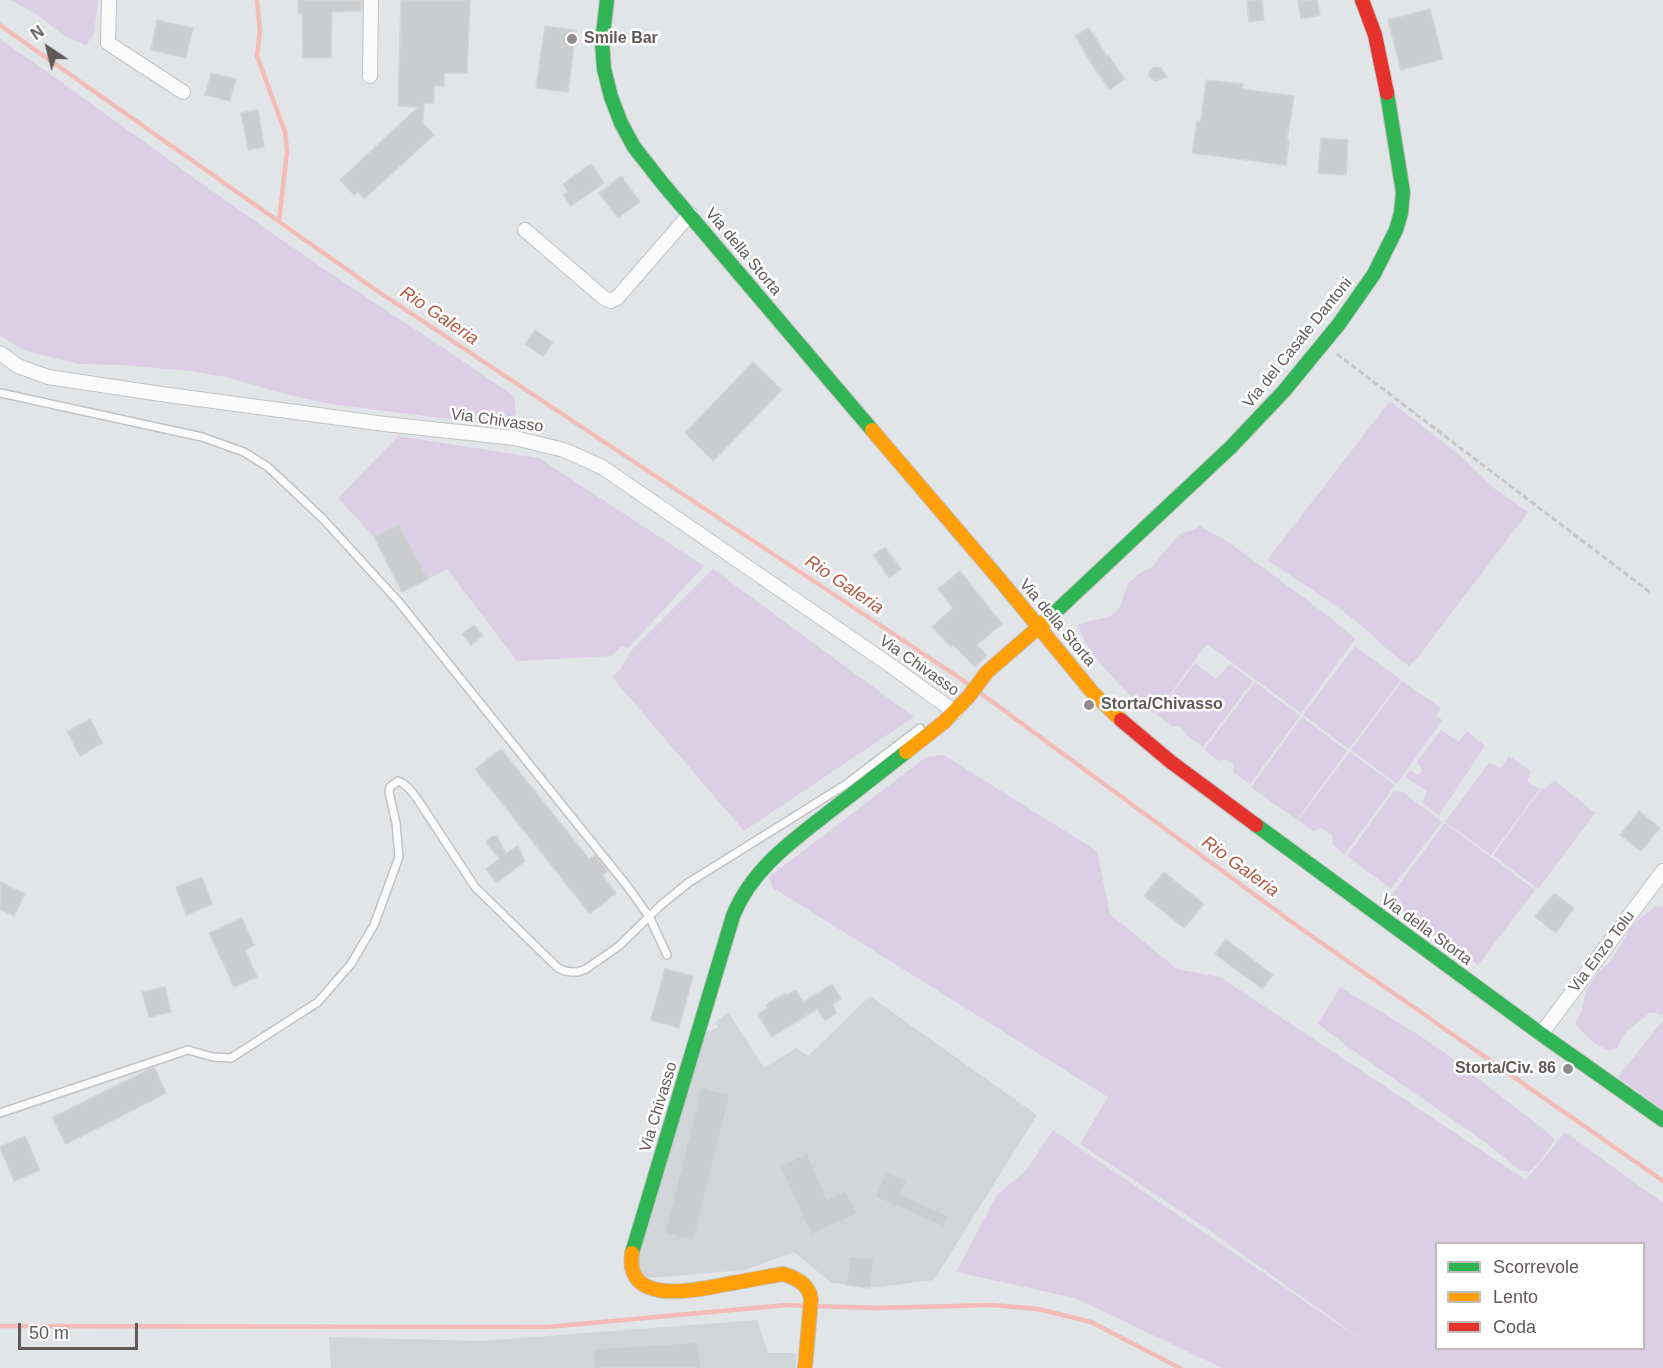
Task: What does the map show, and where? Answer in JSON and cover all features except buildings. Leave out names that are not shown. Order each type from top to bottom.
[{"type":"street","points":[[109,0],[108,43],[183,92]]},
{"type":"street","points":[[370,0],[370,75]]},
{"type":"street","name":"Via della Storta","points":[[607,0],[602,41],[604,66],[621,123],[635,148],[1093,693],[1162,756],[1540,1034],[1663,1120]]},
{"type":"street","name":"Via del Casale Dantoni","points":[[1039,627],[1231,447],[1284,391],[1323,344],[1374,274],[1396,230],[1401,213],[1403,192],[1383,69],[1375,35],[1362,0]]},
{"type":"street","points":[[525,230],[610,301],[616,298],[690,214]]},
{"type":"street","name":"Via Chivasso","points":[[0,353],[18,366],[48,377],[385,424],[515,438],[564,450],[602,467],[887,663],[954,712]]},
{"type":"street","name":"Via Chivasso","points":[[805,1368],[811,1296],[808,1288],[799,1280],[783,1274],[689,1291],[675,1291],[654,1289],[642,1284],[631,1272],[630,1261],[733,916],[739,901],[756,877],[785,848],[944,722],[969,696],[987,672],[1039,627]]},
{"type":"street","name":"Via Enzo Tolu","points":[[1540,1034],[1663,871]]},
{"type":"lane","points":[[0,393],[202,437],[244,452],[268,467],[323,519],[398,601],[628,888],[650,918],[667,955]]},
{"type":"lane","points":[[938,715],[954,712]]},
{"type":"lane","points":[[0,1113],[188,1050],[213,1057],[231,1058],[318,1002],[351,964],[374,925],[399,857],[390,792],[390,787],[398,781],[411,790],[475,887],[558,968],[578,972],[619,946],[661,905],[688,883],[845,785],[929,722]]},
{"type":"path","points":[[1323,344],[1651,593]]},
{"type":"shaded area","points":[[11,0],[98,0],[94,34],[86,45],[64,36],[39,16]]},
{"type":"shaded area","points":[[0,39],[293,248],[514,396],[516,414],[506,421],[464,421],[330,404],[226,377],[190,371],[79,364],[26,351],[0,336]]},
{"type":"shaded area","points":[[1390,401],[1462,457],[1495,489],[1528,512],[1409,666],[1342,610],[1267,560]]},
{"type":"shaded area","points":[[398,436],[539,458],[704,566],[628,648],[622,646],[611,656],[517,661],[447,569],[428,579],[399,524],[374,537],[338,498]]},
{"type":"shaded area","points":[[1200,526],[1230,543],[1331,618],[1355,639],[1301,713],[1207,644],[1155,714],[1121,686],[1085,642],[1078,625],[1110,617],[1119,609],[1128,583],[1152,567],[1181,533]]},
{"type":"shaded area","points":[[713,569],[914,717],[744,831],[612,677],[621,668],[631,651]]},
{"type":"shaded area","points":[[1355,646],[1401,680],[1349,749],[1303,715]]},
{"type":"shaded area","points":[[1195,663],[1216,679],[1230,664],[1253,681],[1203,747],[1188,736],[1183,729],[1171,726],[1156,715]]},
{"type":"shaded area","points":[[1402,681],[1441,708],[1436,715],[1442,720],[1397,784],[1351,750]]},
{"type":"shaded area","points":[[1255,682],[1300,716],[1250,784],[1233,772],[1234,765],[1225,759],[1219,761],[1204,750]]},
{"type":"shaded area","points":[[1302,717],[1347,751],[1297,820],[1251,787]]},
{"type":"shaded area","points":[[1441,730],[1459,742],[1467,731],[1485,746],[1439,815],[1422,802],[1427,791],[1405,777],[1410,770],[1418,775],[1422,770],[1417,762]]},
{"type":"shaded area","points":[[1350,752],[1395,785],[1344,855],[1333,845],[1332,835],[1321,828],[1313,831],[1298,820]]},
{"type":"shaded area","points":[[944,755],[1097,851],[1110,914],[1177,969],[1220,977],[1526,1180],[1565,1132],[1663,1203],[1663,1368],[1222,1368],[1075,1298],[956,1272],[997,1195],[1027,1169],[1053,1130],[1375,1349],[1210,1231],[1080,1144],[1108,1097],[773,888],[769,877],[926,757]]},
{"type":"shaded area","points":[[1509,756],[1531,771],[1527,782],[1540,789],[1491,855],[1445,822],[1489,763],[1501,768]]},
{"type":"shaded area","points":[[1554,780],[1595,813],[1538,889],[1493,855],[1542,788],[1545,789]]},
{"type":"shaded area","points":[[1394,791],[1403,792],[1442,822],[1391,889],[1347,856]]},
{"type":"shaded area","points":[[1445,823],[1535,890],[1478,965],[1387,901]]},
{"type":"shaded area","points":[[1656,906],[1663,906],[1663,1013],[1661,1016],[1657,1013],[1649,1013],[1626,1032],[1618,1048],[1610,1051],[1591,1040],[1575,1023],[1582,1011],[1586,990],[1598,973],[1611,961],[1633,924]]},
{"type":"shaded area","points":[[1340,987],[1449,1056],[1547,1132],[1555,1140],[1539,1162],[1530,1171],[1523,1171],[1514,1166],[1485,1142],[1318,1024]]},
{"type":"shaded area","points":[[870,996],[1037,1115],[934,1280],[879,1287],[831,1283],[794,1252],[745,1270],[649,1278],[640,1274],[638,1261],[705,1033],[718,1027],[715,1022],[728,1012],[764,1068],[796,1048],[808,1056]]},
{"type":"shaded area","points":[[1663,1020],[1663,1110],[1618,1077]]},
{"type":"shaded area","points":[[757,1320],[768,1353],[796,1353],[796,1368],[331,1368],[329,1337],[481,1341]]},
{"type":"waterway","points":[[257,0],[260,31],[257,56],[285,132],[287,151],[279,221]]},
{"type":"waterway","name":"Rio Galeria","points":[[0,25],[376,290],[970,685]]},
{"type":"waterway","name":"Rio Galeria","points":[[979,692],[1300,928],[1663,1181]]},
{"type":"waterway","points":[[0,1326],[547,1327],[787,1305],[806,1306]]},
{"type":"waterway","points":[[815,1306],[878,1308],[992,1305],[1038,1309],[1091,1322],[1180,1368]]},
{"type":"traffic: fast","points":[[607,0],[602,42],[604,69],[611,97],[634,147],[872,430]]},
{"type":"traffic: fast","points":[[1048,619],[1231,447],[1284,391],[1339,324],[1374,274],[1396,230],[1401,213],[1403,192],[1387,93]]},
{"type":"traffic: fast","points":[[632,1253],[733,916],[741,900],[750,884],[787,846],[906,752]]},
{"type":"traffic: fast","points":[[1256,825],[1541,1034],[1663,1120]]},
{"type":"traffic: slow","points":[[872,430],[1093,693],[1121,720]]},
{"type":"traffic: slow","points":[[906,752],[944,722],[969,696],[987,672],[1048,619]]},
{"type":"traffic: slow","points":[[632,1253],[633,1270],[639,1281],[651,1288],[665,1291],[698,1289],[783,1274],[801,1282],[808,1289],[811,1299],[805,1368]]},
{"type":"traffic: jam","points":[[1362,0],[1375,35],[1387,93]]},
{"type":"traffic: jam","points":[[1121,720],[1171,762],[1256,825]]},
{"type":"place","name":"Smile Bar","points":[[572,39]]},
{"type":"place","name":"Storta/Chivasso","points":[[1089,705]]},
{"type":"place","name":"Storta/Civ. 86","points":[[1568,1069]]}]
